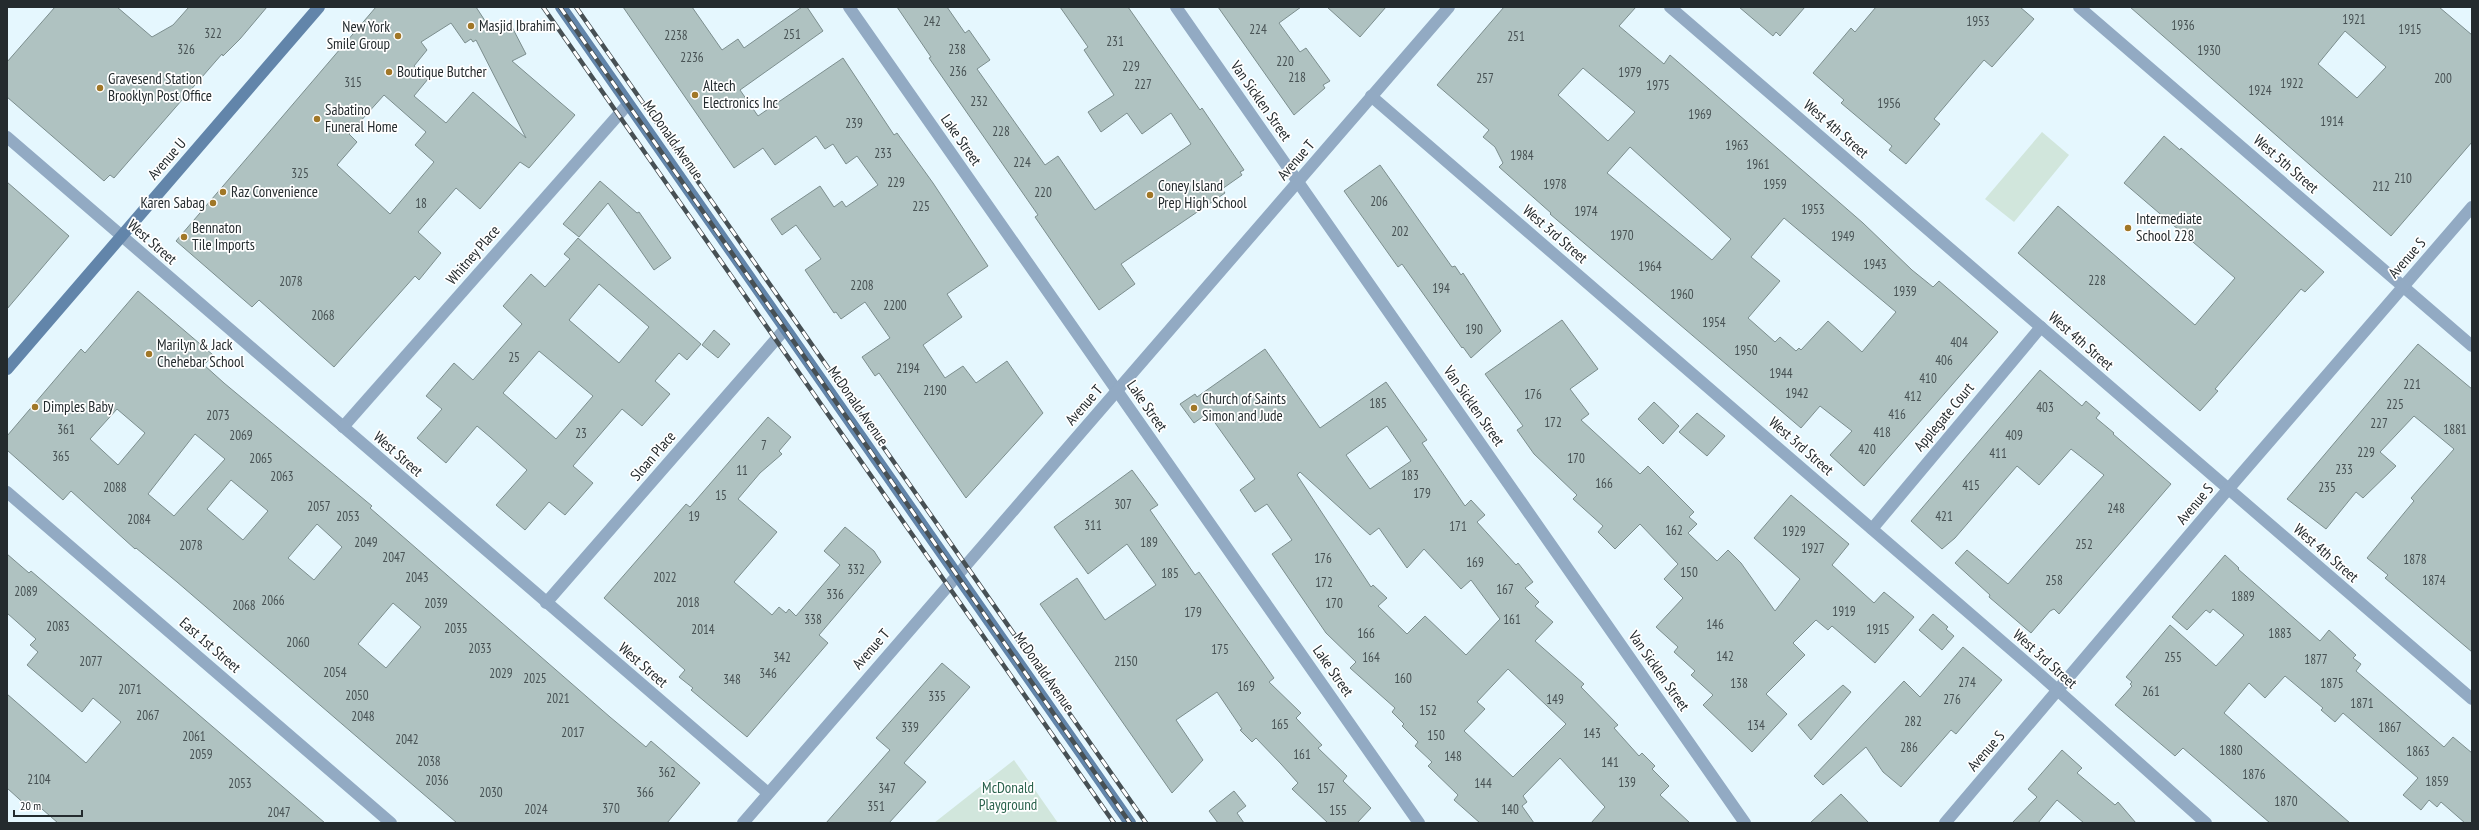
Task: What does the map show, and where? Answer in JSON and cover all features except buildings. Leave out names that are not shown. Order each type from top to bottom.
[{"type":"main road","name":"Avenue U","points":[[7,369],[319,7]]},
{"type":"main road","name":"McDonald Avenue","points":[[561,7],[1130,823]]},
{"type":"street","name":"Lake Street","points":[[849,7],[1419,823]]},
{"type":"street","name":"Van Sicklen Street","points":[[1176,7],[1745,823]]},
{"type":"street","name":"Avenue T","points":[[743,823],[1449,7]]},
{"type":"street","name":"West 4th Street","points":[[1670,7],[2472,699]]},
{"type":"street","name":"West 5th Street","points":[[2079,7],[2472,346]]},
{"type":"street","name":"West 3rd Street","points":[[1371,96],[1872,528],[2059,691],[2206,823]]},
{"type":"street","name":"Whitney Place","points":[[343,427],[628,104]]},
{"type":"street","name":"West Street","points":[[7,137],[768,794]]},
{"type":"street","name":"Avenue S","points":[[1945,823],[2059,691],[2228,489],[2472,207]]},
{"type":"street","name":"Applegate Court","points":[[1872,528],[2041,327]]},
{"type":"street","name":"Sloan Place","points":[[546,603],[785,329]]},
{"type":"street","name":"East 1st Street","points":[[7,492],[391,823]]},
{"type":"green space","points":[[2042,132],[2069,155],[2014,222],[1985,199]]},
{"type":"green space","name":"McDonald Playground","points":[[1014,760],[1058,823],[934,823]]},
{"type":"railway","points":[[543,7],[1114,823]]},
{"type":"railway","points":[[560,7],[1130,823]]},
{"type":"railway","points":[[576,7],[1146,823]]},
{"type":"place","name":"Masjid Ibrahim","points":[[471,26]]},
{"type":"place","name":"New York Smile Group","points":[[398,36]]},
{"type":"place","name":"Boutique Butcher","points":[[389,72]]},
{"type":"place","name":"Gravesend Station Brooklyn Post Office","points":[[100,88]]},
{"type":"place","name":"Altech Electronics Inc","points":[[695,95]]},
{"type":"place","name":"Sabatino Funeral Home","points":[[317,119]]},
{"type":"place","name":"Raz Convenience","points":[[223,192]]},
{"type":"place","name":"Coney Island Prep High School","points":[[1150,195]]},
{"type":"place","name":"Karen Sabag","points":[[213,203]]},
{"type":"place","name":"Intermediate School 228","points":[[2128,228]]},
{"type":"place","name":"Bennaton Tile Imports","points":[[184,237]]},
{"type":"place","name":"Marilyn & Jack Chehebar School","points":[[149,354]]},
{"type":"place","name":"Dimples Baby","points":[[35,407]]},
{"type":"place","name":"Church of Saints Simon and Jude","points":[[1194,408]]}]
